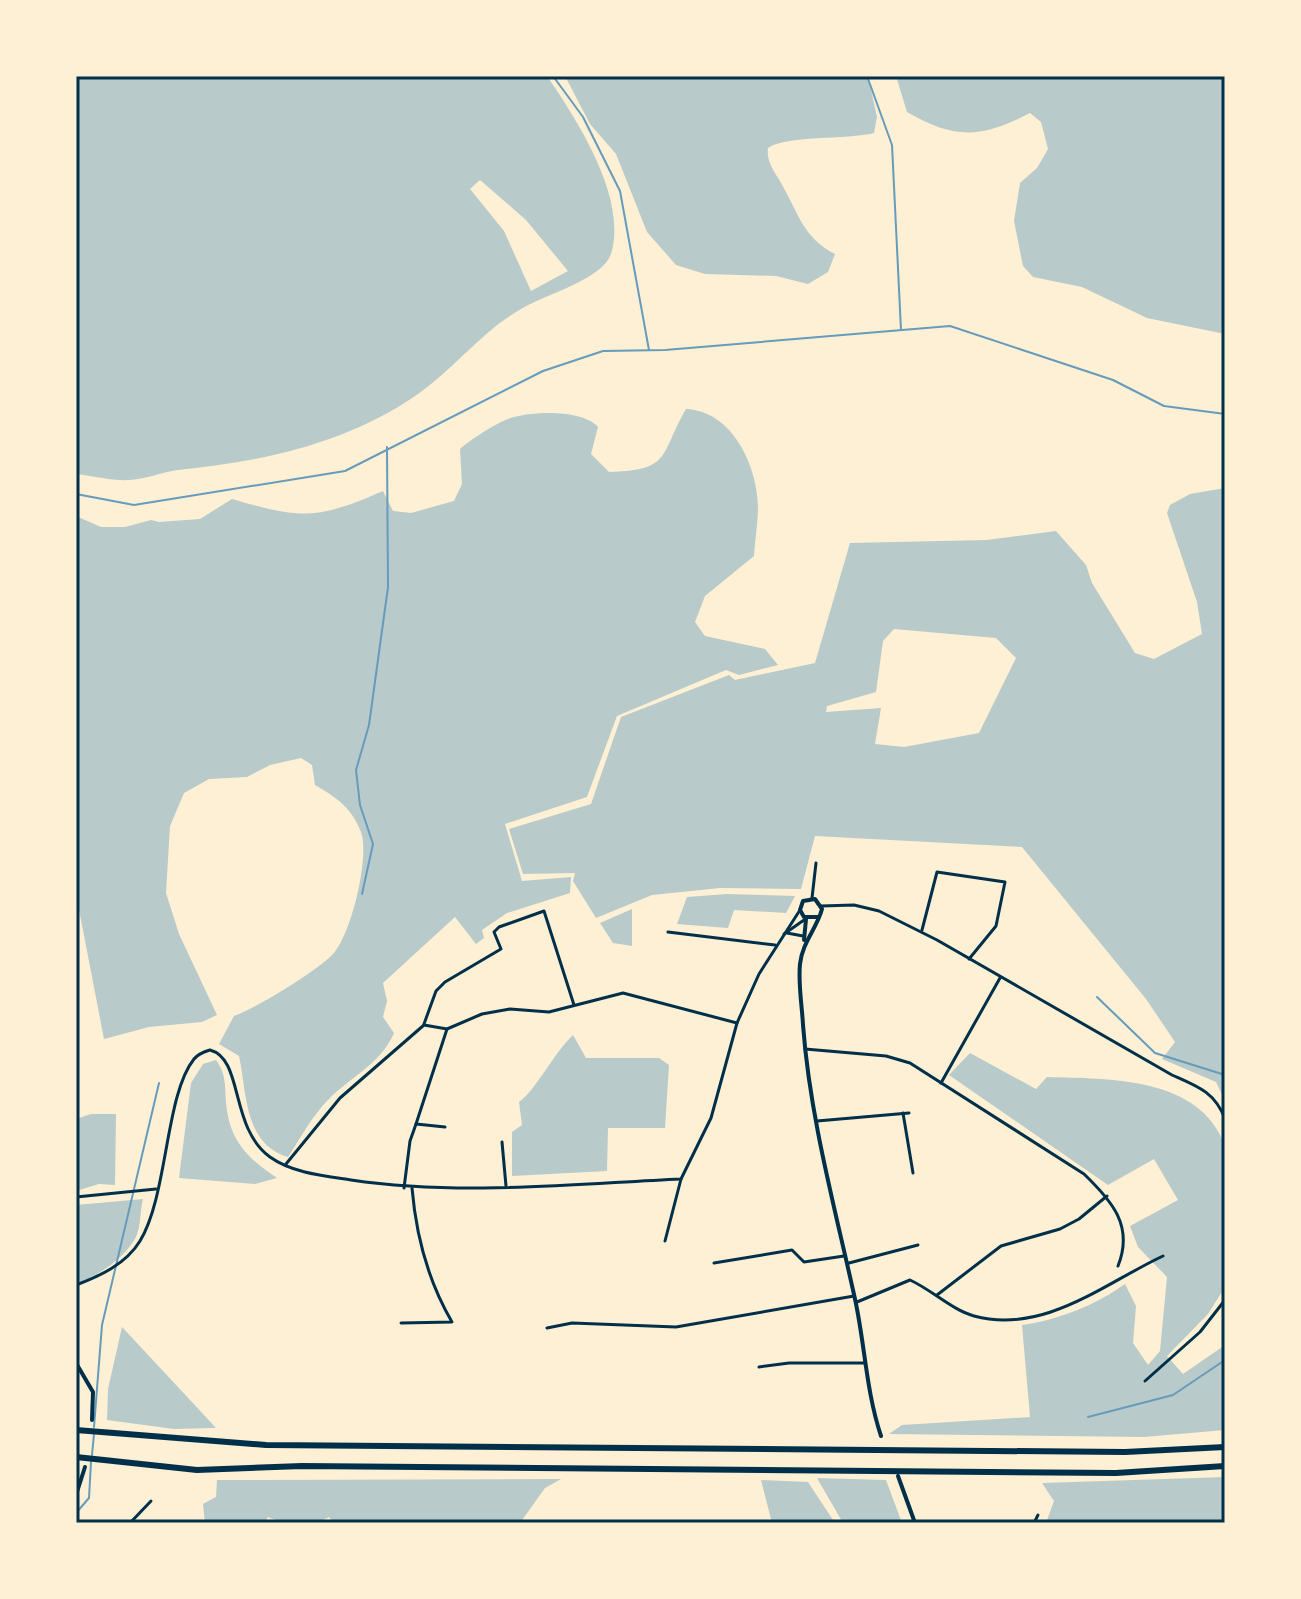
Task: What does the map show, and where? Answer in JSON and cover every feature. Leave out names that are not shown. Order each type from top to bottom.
[{"type":"highway","points":[[76,1430],[266,1445],[1116,1452],[1225,1447]]},
{"type":"highway","points":[[76,1457],[208,1470],[302,1466],[1127,1473],[1225,1466]]},
{"type":"street","points":[[812,898],[816,863]]},
{"type":"street","points":[[921,932],[937,872],[1005,882],[996,926],[969,959]]},
{"type":"street","points":[[812,898],[821,906],[854,905],[879,911],[921,932],[1206,1090],[1214,1096],[1225,1119]]},
{"type":"street","points":[[665,1241],[681,1179],[711,1118],[737,1023],[775,945],[803,901],[812,898]]},
{"type":"street","points":[[804,944],[821,906]]},
{"type":"street","points":[[800,910],[806,919],[800,973],[805,1049],[815,1121],[855,1299],[881,1436]]},
{"type":"street","points":[[286,1164],[340,1098],[424,1025],[436,991],[445,982],[501,949],[494,932],[499,927],[544,911],[574,1005]]},
{"type":"street","points":[[781,936],[806,919],[818,917]]},
{"type":"street","points":[[668,932],[775,945]]},
{"type":"street","points":[[787,933],[801,934],[804,944]]},
{"type":"street","points":[[941,1083],[1000,978]]},
{"type":"street","points":[[424,1025],[447,1029],[482,1014],[510,1009],[549,1012],[623,993],[737,1023]]},
{"type":"street","points":[[404,1188],[410,1141],[447,1029]]},
{"type":"street","points":[[805,1049],[886,1056],[910,1063],[1084,1174],[1107,1196],[1124,1231],[1125,1248],[1118,1266]]},
{"type":"street","points":[[76,1285],[112,1268],[142,1239],[192,1060],[210,1050],[221,1056],[232,1069],[239,1113],[251,1137],[273,1159],[325,1176],[404,1188],[681,1179]]},
{"type":"street","points":[[903,1113],[913,1173]]},
{"type":"street","points":[[815,1121],[909,1113]]},
{"type":"street","points":[[416,1124],[445,1127]]},
{"type":"street","points":[[502,1142],[506,1187]]},
{"type":"street","points":[[401,1323],[452,1322],[435,1288],[423,1251],[412,1188]]},
{"type":"street","points":[[76,1197],[106,1191],[157,1189]]},
{"type":"street","points":[[937,1295],[1001,1246],[1060,1229],[1079,1219],[1107,1196]]},
{"type":"street","points":[[846,1264],[918,1245]]},
{"type":"street","points":[[714,1263],[792,1250],[804,1262],[845,1256]]},
{"type":"street","points":[[547,1328],[572,1323],[676,1327],[855,1299],[910,1280],[971,1316],[1020,1320],[1072,1304],[1163,1256]]},
{"type":"street","points":[[1145,1381],[1200,1332],[1225,1300]]},
{"type":"street","points":[[759,1367],[789,1363],[865,1363]]},
{"type":"street","points":[[77,1366],[93,1392],[92,1420]]},
{"type":"street","points":[[76,1495],[85,1467]]},
{"type":"street","points":[[898,1476],[915,1523]]},
{"type":"street","points":[[130,1523],[151,1501]]},
{"type":"street","points":[[1034,1523],[1038,1515]]},
{"type":"shaded area","points":[[76,76],[547,76],[585,137],[606,185],[614,232],[611,254],[597,271],[507,318],[418,394],[391,411],[333,437],[241,462],[136,479],[117,480],[76,474]],"holes":[[[480,180],[526,220],[568,271],[531,291],[504,231],[470,189]]]},
{"type":"shaded area","points":[[565,76],[868,76],[877,117],[874,133],[802,139],[768,148],[772,167],[802,223],[815,240],[835,254],[828,272],[808,284],[776,276],[705,274],[676,265],[647,232],[616,154],[590,124]]},
{"type":"shaded area","points":[[896,76],[1225,76],[1225,334],[1147,318],[1082,287],[1033,277],[1023,266],[1014,221],[1020,183],[1037,168],[1048,149],[1041,122],[1030,113],[983,131],[954,131],[940,127],[907,112]]},
{"type":"shaded area","points":[[686,409],[717,419],[739,443],[753,474],[758,506],[754,556],[705,596],[695,622],[705,636],[765,649],[778,665],[739,675],[726,670],[617,716],[587,797],[505,824],[522,881],[571,877],[570,893],[507,913],[482,930],[484,938],[476,944],[455,917],[383,983],[387,1001],[383,1017],[394,1033],[388,1044],[373,1062],[322,1106],[288,1157],[263,1141],[255,1129],[246,1101],[239,1056],[219,1044],[234,1016],[299,980],[332,955],[339,945],[352,914],[361,877],[361,832],[342,804],[315,785],[312,765],[301,758],[270,765],[247,777],[209,779],[184,793],[170,826],[166,893],[179,934],[217,1015],[202,1022],[149,1027],[104,1039],[76,894],[76,516],[101,527],[125,527],[151,520],[200,519],[232,499],[292,513],[324,512],[383,491],[393,511],[411,513],[454,501],[462,484],[460,449],[508,419],[555,413],[590,421],[598,427],[591,454],[609,472],[629,471],[654,464],[661,457]]},
{"type":"shaded area","points":[[1225,488],[1225,1101],[1216,1082],[1162,1059],[1175,1042],[1146,999],[1022,847],[815,836],[801,889],[720,888],[652,895],[596,918],[573,881],[575,873],[523,874],[509,829],[591,804],[621,717],[729,675],[735,680],[815,663],[850,543],[986,540],[1056,531],[1086,565],[1092,583],[1135,653],[1154,659],[1202,634],[1197,602],[1167,513],[1170,505],[1190,494]],"holes":[[[894,629],[996,638],[1016,658],[979,733],[904,747],[875,744],[881,708],[826,712],[827,706],[876,692],[883,641]]]},
{"type":"shaded area","points":[[727,894],[795,896],[786,913],[734,910],[728,928],[677,924],[687,897]]},
{"type":"shaded area","points":[[632,909],[632,946],[613,943],[600,923]]},
{"type":"shaded area","points":[[573,1035],[586,1058],[659,1058],[669,1065],[665,1128],[608,1128],[607,1171],[512,1176],[512,1132],[522,1125],[519,1102]]},
{"type":"shaded area","points":[[970,1053],[1036,1089],[1047,1077],[1124,1081],[1150,1086],[1174,1094],[1195,1106],[1213,1123],[1225,1146],[1225,1287],[1208,1314],[1167,1356],[1183,1374],[1225,1345],[1225,1430],[1144,1437],[889,1434],[902,1425],[1030,1417],[1022,1325],[1076,1310],[1102,1299],[1125,1284],[1136,1306],[1133,1343],[1148,1365],[1160,1351],[1167,1277],[1138,1247],[1130,1226],[1178,1200],[1154,1159],[1108,1185],[949,1075]]},
{"type":"shaded area","points":[[216,1060],[223,1075],[231,1127],[241,1147],[277,1178],[255,1184],[179,1178],[191,1083],[203,1064]]},
{"type":"shaded area","points":[[91,1114],[116,1114],[115,1185],[99,1184],[76,1191],[76,1119]]},
{"type":"shaded area","points":[[143,1199],[138,1233],[131,1245],[110,1265],[76,1284],[76,1205]]},
{"type":"shaded area","points":[[122,1327],[216,1428],[174,1429],[107,1420],[108,1389]]},
{"type":"shaded area","points":[[1225,1477],[1225,1523],[1046,1523],[1054,1501],[1042,1483]]},
{"type":"shaded area","points":[[817,1478],[886,1480],[902,1523],[843,1523]]},
{"type":"shaded area","points":[[561,1479],[545,1488],[520,1523],[334,1523],[329,1517],[298,1524],[268,1517],[264,1523],[205,1523],[203,1504],[216,1497],[217,1480]]},
{"type":"shaded area","points":[[761,1480],[808,1482],[835,1523],[772,1523]]},
{"type":"waterway","points":[[553,76],[583,117],[620,191],[649,350]]},
{"type":"waterway","points":[[867,76],[892,145],[901,330]]},
{"type":"waterway","points":[[76,494],[134,505],[345,471],[543,371],[603,351],[665,350],[950,326],[1113,380],[1164,406],[1225,414]]},
{"type":"waterway","points":[[362,894],[373,844],[360,805],[356,770],[369,725],[388,587],[387,447]]},
{"type":"waterway","points":[[1097,997],[1155,1053],[1225,1075]]},
{"type":"waterway","points":[[94,1427],[102,1325],[159,1083]]},
{"type":"waterway","points":[[1088,1417],[1173,1395],[1225,1360]]},
{"type":"waterway","points":[[92,1455],[94,1434]]},
{"type":"waterway","points":[[76,1513],[89,1498],[91,1462]]}]
